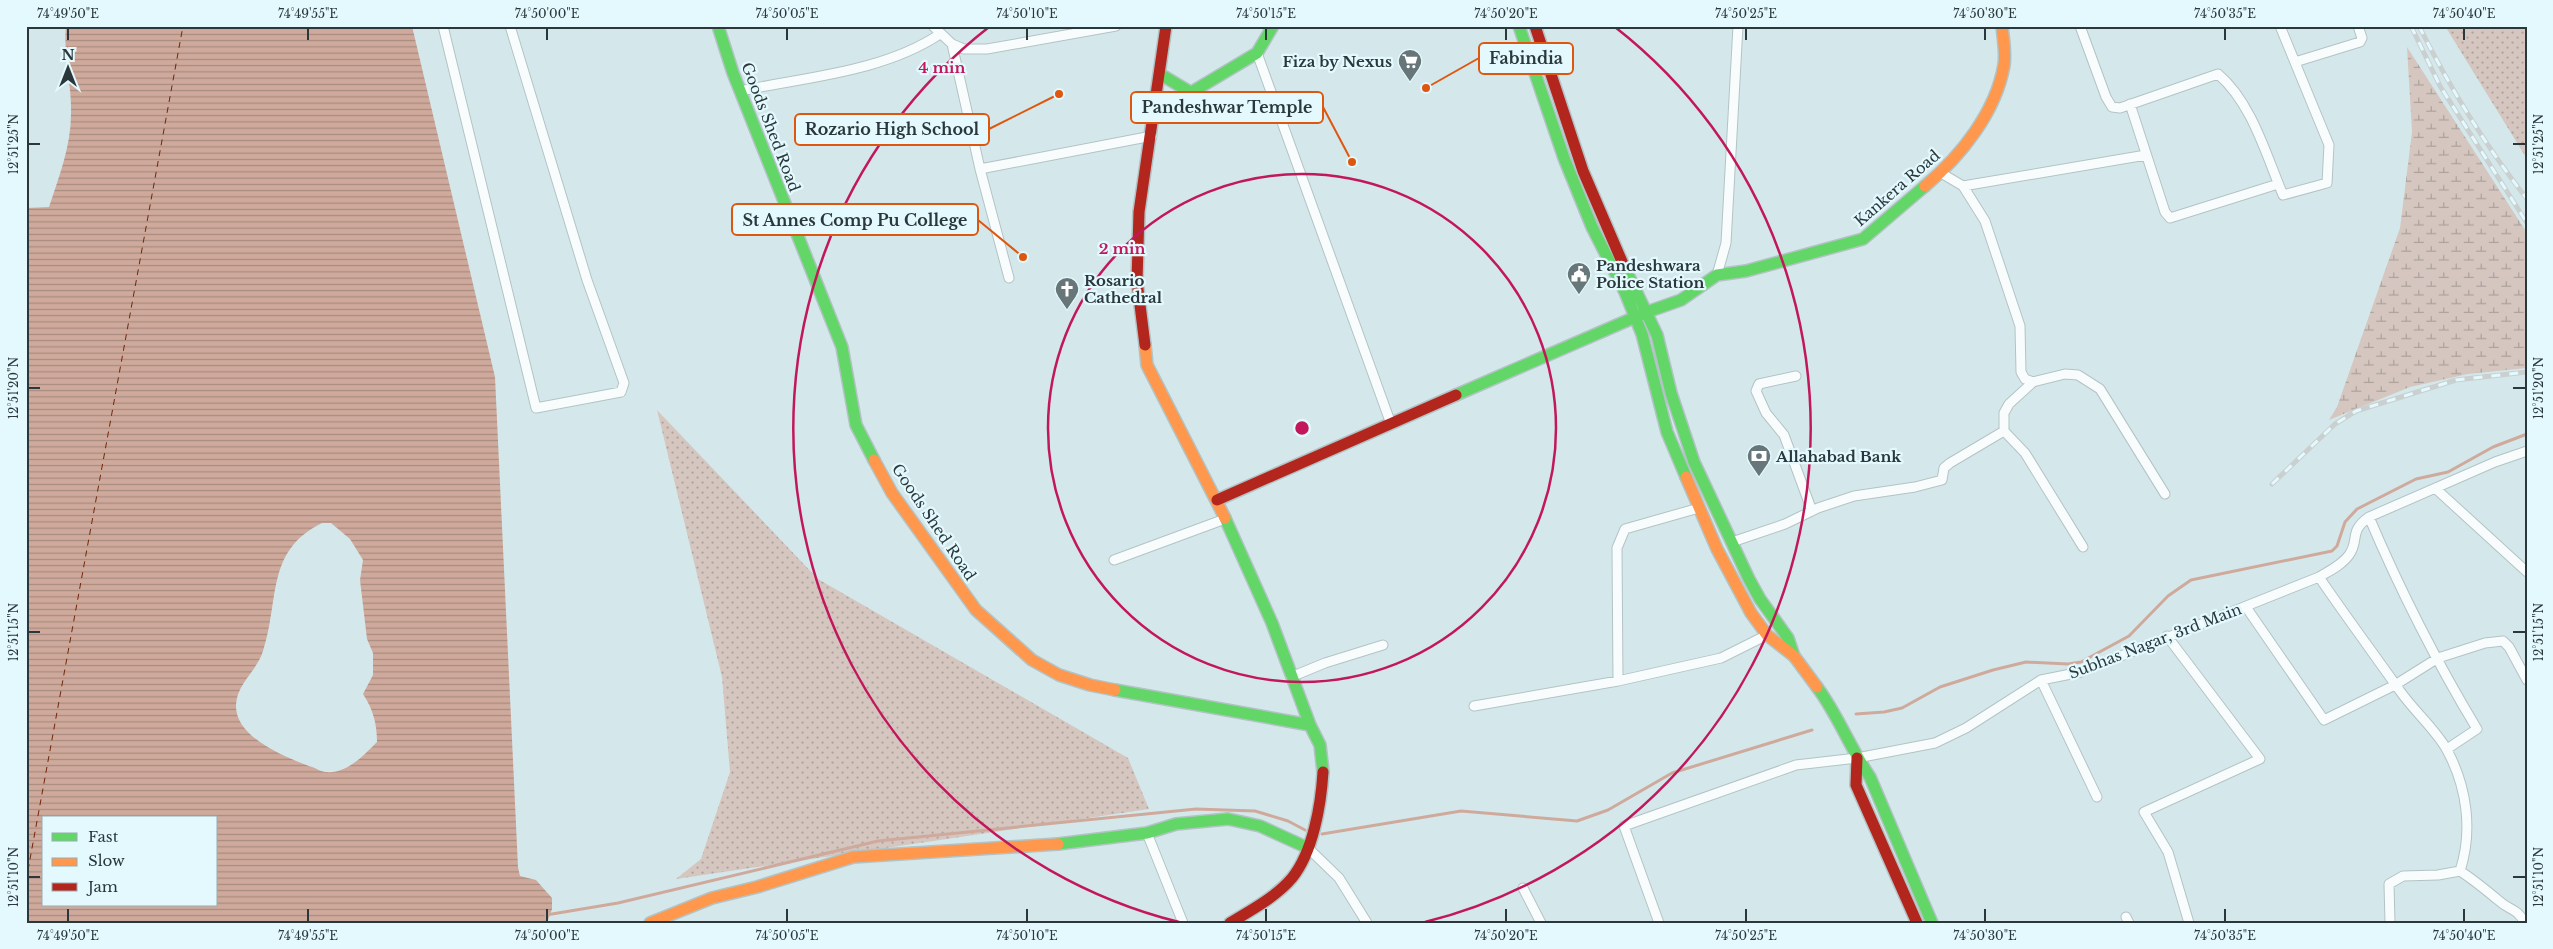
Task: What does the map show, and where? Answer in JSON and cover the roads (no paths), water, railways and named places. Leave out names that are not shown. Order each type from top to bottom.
[{"type":"street","points":[[443,26],[536,408],[621,392],[624,383],[587,280],[510,26]]},
{"type":"street","name":"Goods Shed Road","points":[[718,26],[740,90],[842,347],[856,425],[892,493],[976,610],[1032,660],[1059,675],[1090,684],[1310,725]]},
{"type":"street","points":[[933,26],[952,44],[964,49],[987,49],[1116,26]]},
{"type":"street","points":[[1166,26],[1152,136],[1139,212],[1137,282],[1147,365],[1196,463],[1217,500],[1272,623],[1291,677],[1320,745],[1323,783],[1316,822],[1308,848],[1292,878],[1264,902],[1230,923]]},
{"type":"street","points":[[1155,114],[1257,53],[1273,26]]},
{"type":"street","points":[[1519,26],[1564,158],[1592,227],[1612,254],[1647,312],[1657,335],[1680,426],[1694,462],[1760,599],[1788,638],[1794,656]]},
{"type":"street","points":[[1535,26],[1556,94],[1634,319],[1642,334],[1667,432],[1717,549],[1751,613],[1767,635],[1794,656],[1835,713],[1857,758],[1870,777],[1932,923]]},
{"type":"street","points":[[1217,500],[1647,312],[1681,300],[1717,275],[1726,243],[1738,26]]},
{"type":"street","name":"Kankera Road","points":[[1717,275],[1746,271],[1864,239],[1941,173],[1988,114],[2004,64],[2002,26]]},
{"type":"street","points":[[2080,26],[2106,97],[2112,106],[2120,108],[2218,74],[2226,81],[2248,112],[2283,195],[2327,183],[2329,145],[2280,26]]},
{"type":"street","points":[[2295,62],[2360,42],[2362,38],[2358,26]]},
{"type":"street","points":[[740,90],[867,65],[897,57],[924,45],[940,34]]},
{"type":"street","points":[[952,44],[980,169],[1009,278]]},
{"type":"street","points":[[1257,53],[1392,424]]},
{"type":"street","points":[[1160,74],[1190,92]]},
{"type":"street","points":[[2130,104],[2165,212],[2170,218],[2278,184]]},
{"type":"street","points":[[980,169],[1152,136]]},
{"type":"street","points":[[1962,186],[2146,155]]},
{"type":"street","points":[[1941,173],[1962,186],[1985,221],[2020,326],[2021,372],[2025,378],[2033,382]]},
{"type":"street","points":[[2084,547],[2025,453],[2004,431],[2004,413],[2009,404],[2033,382],[2065,374],[2078,375],[2100,389],[2165,494]]},
{"type":"street","points":[[1796,376],[1759,384],[1756,391],[1766,413],[1784,435],[1812,511]]},
{"type":"street","points":[[1717,549],[1854,496],[1939,481],[1943,478],[1944,468],[1950,463],[2004,431]]},
{"type":"street","points":[[2447,749],[2477,729],[2446,678],[2438,658],[2397,582],[2369,518],[2495,462],[2527,452]]},
{"type":"street","points":[[2435,488],[2527,572]]},
{"type":"street","points":[[1618,681],[1617,548],[1625,529],[1699,508]]},
{"type":"street","name":"Subhas Nagar, 3rd Main","points":[[1659,923],[1624,826],[1796,765],[1857,758],[1935,743],[1966,728],[2041,680],[2081,672],[2319,576],[2348,556],[2354,548],[2357,528],[2369,518]]},
{"type":"street","points":[[1114,560],[1225,519]]},
{"type":"street","points":[[2319,576],[2395,685],[2447,749],[2461,781],[2468,816],[2467,852],[2460,871]]},
{"type":"street","points":[[2246,607],[2324,720],[2395,685],[2438,658],[2485,643],[2502,641],[2509,646],[2527,680]]},
{"type":"street","points":[[1474,706],[1618,681],[1721,658],[1767,635]]},
{"type":"street","points":[[2168,636],[2260,758],[2144,812],[2168,852],[2188,923]]},
{"type":"street","points":[[1291,677],[1325,663],[1383,645]]},
{"type":"street","points":[[2041,680],[2097,797]]},
{"type":"street","points":[[1857,758],[1856,784],[1917,923]]},
{"type":"street","points":[[650,923],[712,898],[757,887],[853,857],[1068,843],[1148,832],[1176,824],[1228,819],[1260,826],[1308,848],[1339,878],[1367,923]]},
{"type":"street","points":[[1148,832],[1183,923]]},
{"type":"street","points":[[2390,923],[2389,884],[2403,876],[2438,875],[2460,871],[2487,888],[2500,902],[2518,911],[2525,923]]},
{"type":"street","points":[[1523,888],[1541,923]]},
{"type":"waterway","points":[[1856,714],[1884,712],[1902,708],[1940,687],[1993,670],[2026,662],[2068,664],[2081,662],[2129,636],[2168,596],[2191,580],[2332,551],[2337,546],[2345,522],[2357,509],[2416,479],[2448,472],[2493,447],[2527,434]]},
{"type":"waterway","points":[[1322,834],[1461,811],[1577,821],[1608,810],[1672,773],[1812,730]]},
{"type":"waterway","points":[[546,915],[618,903],[878,841],[1196,809],[1255,811],[1288,821],[1305,830]]},
{"type":"railway","points":[[2411,26],[2440,86],[2527,223]]},
{"type":"railway","points":[[2419,26],[2469,116],[2527,199]]},
{"type":"railway","points":[[2272,484],[2335,424],[2356,411],[2456,380],[2527,372]]},
{"type":"place","name":"Fiza by Nexus","points":[[1410,82]]},
{"type":"place","name":"Fabindia","points":[[1426,88]]},
{"type":"place","name":"Rozario High School","points":[[1059,94]]},
{"type":"place","name":"Pandeshwar Temple","points":[[1352,162]]},
{"type":"place","name":"St Annes Comp Pu College","points":[[1023,257]]},
{"type":"place","name":"Pandeshwara Police Station","points":[[1579,295]]},
{"type":"place","name":"Rosario Cathedral","points":[[1067,310]]},
{"type":"place","name":"Allahabad Bank","points":[[1759,477]]}]
